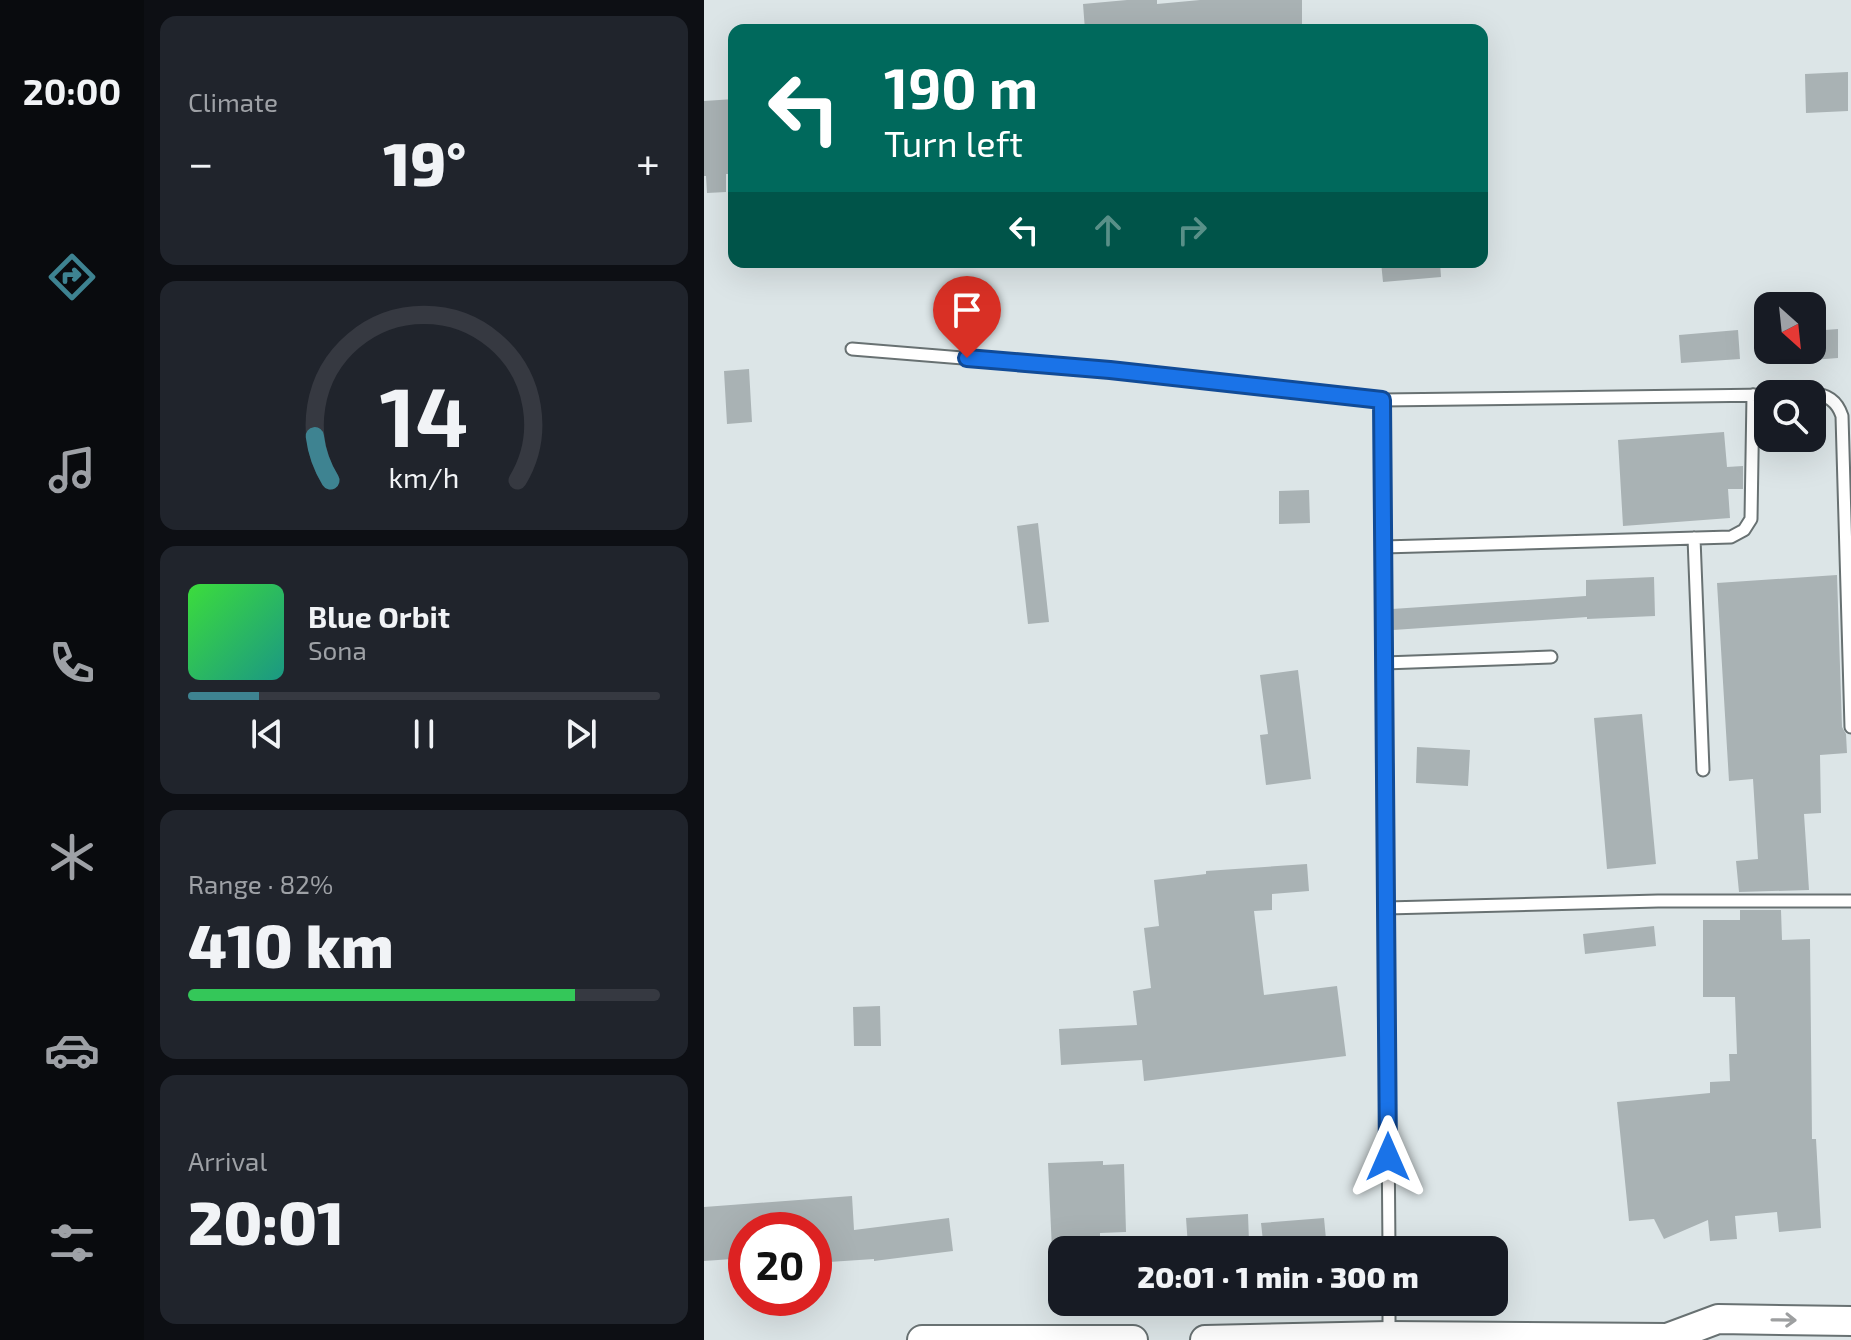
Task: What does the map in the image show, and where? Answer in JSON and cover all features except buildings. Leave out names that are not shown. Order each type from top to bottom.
[{"type":"street","points":[[1205,1340],[1389,1336],[1670,1339],[1718,1330],[1851,1321]]},
{"type":"street","points":[[922,1340],[1133,1340]]},
{"type":"lane","points":[[852,349],[1110,370],[1382,400],[1753,395],[1751,519],[1744,530],[1731,537],[1383,547]]},
{"type":"lane","points":[[1826,396],[1842,416],[1851,727]]},
{"type":"lane","points":[[1382,400],[1389,1236]]},
{"type":"lane","points":[[1694,538],[1703,770]]},
{"type":"lane","points":[[1384,663],[1551,657]]},
{"type":"lane","points":[[1386,908],[1658,901],[1851,901]]},
{"type":"lane","points":[[1389,1316],[1389,1336]]},
{"type":"route","points":[[967,358],[1110,370],[1382,400],[1388,1157]]}]
